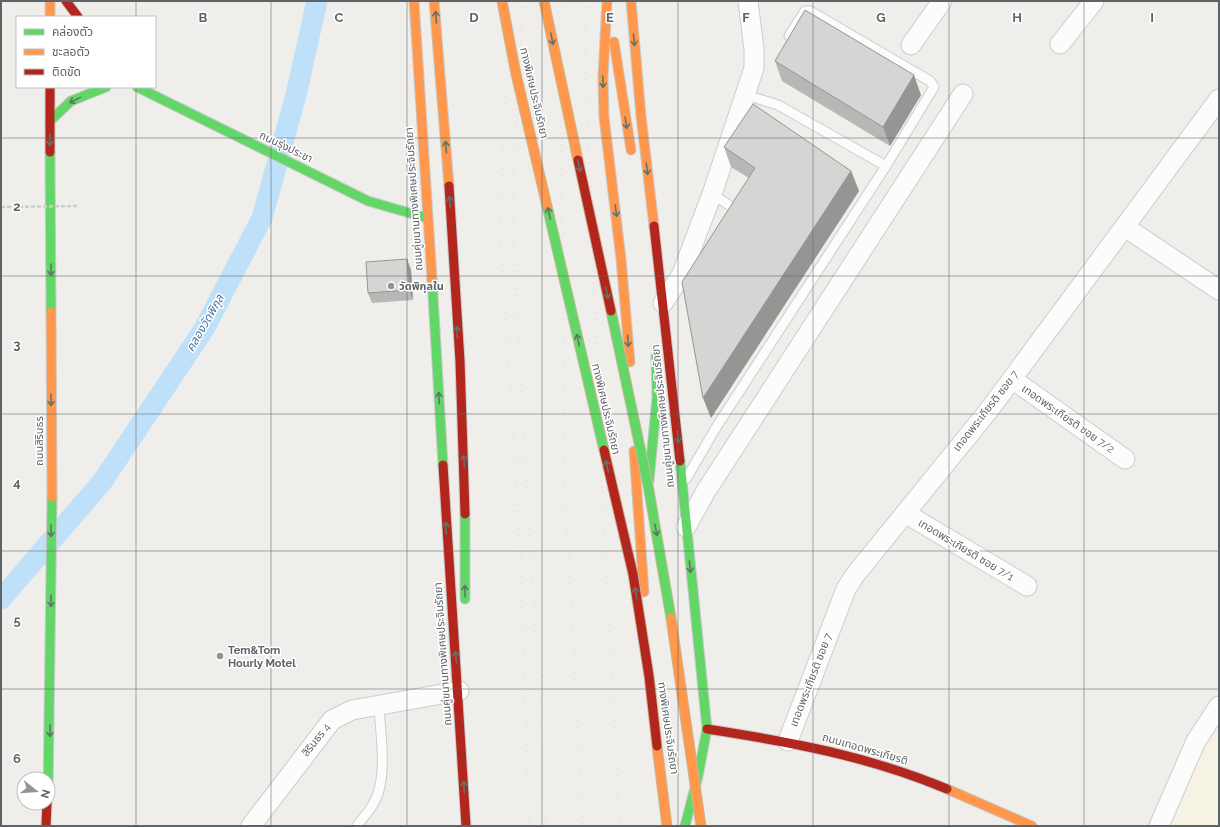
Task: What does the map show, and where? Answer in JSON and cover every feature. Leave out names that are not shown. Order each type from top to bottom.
[{"type":"main road","points":[[50,1],[50,16]]},
{"type":"main road","points":[[66,1],[77,16]]},
{"type":"main road","name":"ถนนคู่ขนานทางพิเศษประจิมรัถยา","points":[[414,1],[449,570],[464,697],[462,742],[466,826]]},
{"type":"main road","points":[[434,1],[449,186],[464,474],[466,609]]},
{"type":"main road","name":"ทางพิเศษประจิมรัถยา","points":[[502,1],[518,81],[633,574],[649,676],[667,826]]},
{"type":"main road","name":"ทางพิเศษประจิมรัถยา","points":[[544,1],[565,107],[625,374],[657,537],[679,665],[701,826]]},
{"type":"main road","points":[[608,1],[632,156]]},
{"type":"main road","points":[[608,1],[603,77],[604,117],[622,260],[640,540],[647,617],[675,826]]},
{"type":"main road","name":"ถนนคู่ขนานทางพิเศษประจิมรัถยา","points":[[631,1],[641,116],[676,418],[707,729],[698,776],[685,826]]},
{"type":"main road","name":"ถนนสิรินธร","points":[[48,771],[52,499],[50,88]]},
{"type":"main road","points":[[50,121],[71,101],[104,88]]},
{"type":"main road","name":"ถนนรุ่งประชา","points":[[139,88],[368,201],[427,218]]},
{"type":"main road","points":[[649,265],[676,418]]},
{"type":"main road","points":[[640,540],[655,434],[657,397],[655,344]]},
{"type":"main road","points":[[462,742],[464,697]]},
{"type":"main road","name":"ถนนเทอดพระเกียรติ","points":[[707,729],[788,741],[852,756],[895,769],[1032,826]]},
{"type":"main road","points":[[46,826],[47,811]]},
{"type":"street","points":[[663,303],[696,255],[712,194],[754,68],[754,49],[748,1]]},
{"type":"street","points":[[912,45],[942,1]]},
{"type":"street","points":[[1060,44],[1094,1]]},
{"type":"street","points":[[686,527],[710,484],[963,94]]},
{"type":"street","name":"เทอดพระเกียรติ ซอย 7","points":[[788,741],[846,589],[855,575],[1012,379],[1219,99]]},
{"type":"street","points":[[1125,227],[1219,290]]},
{"type":"street","name":"เทอดพระเกียรติ ซอย 7/2","points":[[1012,379],[1125,459]]},
{"type":"street","name":"เทอดพระเกียรติ ซอย 7/1","points":[[905,513],[1027,586]]},
{"type":"street","name":"สิรินธร 4","points":[[251,826],[332,720],[352,710],[379,704],[464,697]]},
{"type":"street","points":[[1158,826],[1196,740],[1219,706]]},
{"type":"lane","points":[[682,486],[718,426],[931,96],[934,87],[933,84],[810,11],[805,11],[802,14],[788,36]]},
{"type":"lane","points":[[746,95],[778,105],[886,166]]},
{"type":"lane","points":[[712,194],[744,215]]},
{"type":"lane","points":[[356,826],[372,808],[379,790],[382,762],[379,704]]},
{"type":"path","points":[[1,208],[78,206]]},
{"type":"shaded area","points":[[1219,716],[1219,826],[1165,826]]},
{"type":"building","points":[[805,10],[914,75],[883,127],[775,61]]},
{"type":"building","points":[[753,104],[851,171],[703,398],[682,282],[755,168],[724,147]]},
{"type":"building","points":[[407,259],[409,290],[368,293],[366,262]]},
{"type":"waterway","name":"คลองวัดพิกุล","points":[[1,599],[102,482],[204,329],[262,218],[296,95],[317,1]]},
{"type":"railway","points":[[509,1],[500,232],[520,548],[529,826]]},
{"type":"railway","points":[[522,1],[514,164],[514,253],[546,826]]},
{"type":"railway","points":[[560,1],[565,493],[583,826]]},
{"type":"railway","points":[[585,1],[585,61],[602,492],[620,826]]},
{"type":"traffic: fast","points":[[50,121],[71,101],[104,88]]},
{"type":"traffic: fast","points":[[139,88],[368,201],[427,218]]},
{"type":"traffic: fast","points":[[50,152],[51,312]]},
{"type":"traffic: fast","points":[[547,206],[604,450]]},
{"type":"traffic: fast","points":[[432,279],[443,465]]},
{"type":"traffic: fast","points":[[611,311],[648,485],[671,618]]},
{"type":"traffic: fast","points":[[649,481],[657,397],[656,356]]},
{"type":"traffic: fast","points":[[680,461],[707,729],[698,776],[685,826]]},
{"type":"traffic: fast","points":[[48,771],[52,497]]},
{"type":"traffic: fast","points":[[465,514],[465,599]]},
{"type":"traffic: slow","points":[[50,1],[50,16]]},
{"type":"traffic: slow","points":[[414,1],[432,279]]},
{"type":"traffic: slow","points":[[434,1],[449,186]]},
{"type":"traffic: slow","points":[[502,1],[516,74],[547,206]]},
{"type":"traffic: slow","points":[[544,1],[578,160]]},
{"type":"traffic: slow","points":[[607,1],[603,77],[604,117],[621,259],[630,362]]},
{"type":"traffic: slow","points":[[631,1],[641,116],[654,226]]},
{"type":"traffic: slow","points":[[614,42],[631,150]]},
{"type":"traffic: slow","points":[[51,312],[52,497]]},
{"type":"traffic: slow","points":[[634,451],[644,592]]},
{"type":"traffic: slow","points":[[671,618],[701,826]]},
{"type":"traffic: slow","points":[[657,746],[667,826]]},
{"type":"traffic: slow","points":[[947,789],[1032,826]]},
{"type":"traffic: jam","points":[[66,1],[77,16]]},
{"type":"traffic: jam","points":[[50,88],[50,152]]},
{"type":"traffic: jam","points":[[578,160],[611,311]]},
{"type":"traffic: jam","points":[[449,186],[460,361],[465,514]]},
{"type":"traffic: jam","points":[[654,226],[680,461]]},
{"type":"traffic: jam","points":[[604,450],[633,574],[649,676],[657,746]]},
{"type":"traffic: jam","points":[[443,465],[466,826]]},
{"type":"traffic: jam","points":[[707,729],[769,739],[858,759],[917,777],[947,789]]},
{"type":"traffic: jam","points":[[46,826],[47,811]]},
{"type":"place","name":"วัดพิกุลใน","points":[[391,286]]},
{"type":"place","name":"Tem&Tom Hourly Motel","points":[[220,656]]}]
